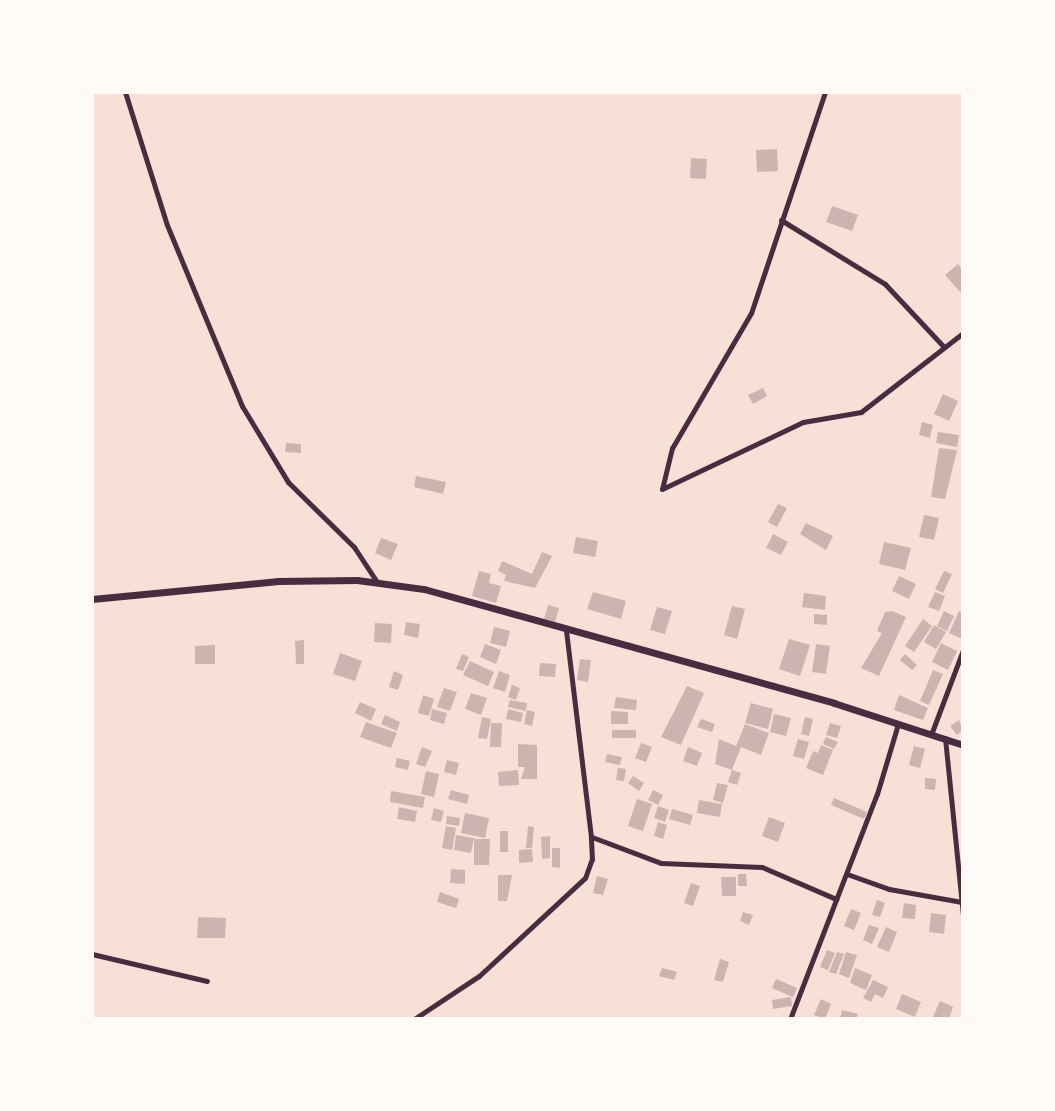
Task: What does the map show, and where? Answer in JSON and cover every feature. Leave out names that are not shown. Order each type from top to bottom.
[{"type":"street","points":[[125,92],[167,225],[242,406],[288,482],[354,547],[377,583]]},
{"type":"street","points":[[825,92],[751,313],[672,448],[662,489],[803,422],[861,412],[963,333]]},
{"type":"street","points":[[781,220],[885,284],[943,346]]},
{"type":"street","points":[[92,599],[278,581],[377,583],[424,589],[899,722],[963,745]]},
{"type":"street","points":[[417,1018],[479,976],[572,895],[592,859],[566,630]]},
{"type":"street","points":[[932,732],[963,650]]},
{"type":"street","points":[[790,1019],[847,874],[899,722]]},
{"type":"street","points":[[945,737],[963,914]]},
{"type":"street","points":[[591,837],[661,863],[762,867],[836,899]]},
{"type":"street","points":[[847,874],[889,889],[962,902]]},
{"type":"street","points":[[92,954],[207,981]]},
{"type":"building","points":[[777,149],[778,171],[757,172],[756,150]]},
{"type":"building","points":[[691,158],[707,159],[706,179],[690,178]]},
{"type":"building","points":[[832,206],[858,215],[852,231],[826,222]]},
{"type":"building","points":[[958,264],[963,270],[963,295],[945,275]]},
{"type":"building","points":[[763,388],[767,396],[753,404],[748,395]]},
{"type":"building","points":[[943,394],[958,401],[949,421],[934,414]]},
{"type":"building","points":[[922,422],[933,425],[930,438],[919,435]]},
{"type":"building","points":[[938,432],[959,435],[957,447],[936,443]]},
{"type":"building","points":[[286,443],[301,444],[301,453],[285,452]]},
{"type":"building","points":[[939,448],[957,450],[945,499],[931,497]]},
{"type":"building","points":[[416,476],[446,482],[443,494],[414,487]]},
{"type":"building","points":[[778,504],[787,508],[777,527],[768,522]]},
{"type":"building","points":[[924,515],[939,518],[934,540],[919,537]]},
{"type":"building","points":[[806,523],[833,536],[826,550],[800,534]]},
{"type":"building","points":[[773,534],[788,542],[781,555],[766,548]]},
{"type":"building","points":[[576,537],[598,541],[595,557],[573,553]]},
{"type":"building","points":[[381,538],[398,544],[391,560],[375,553]]},
{"type":"building","points":[[884,542],[911,548],[905,570],[879,564]]},
{"type":"building","points":[[542,552],[552,556],[535,588],[504,581],[506,575],[498,571],[502,561],[532,574]]},
{"type":"building","points":[[479,571],[491,574],[489,583],[501,586],[496,603],[472,596]]},
{"type":"building","points":[[944,571],[952,574],[943,593],[935,589]]},
{"type":"building","points":[[899,576],[916,584],[909,599],[892,591]]},
{"type":"building","points":[[593,592],[626,601],[621,619],[587,609]]},
{"type":"building","points":[[935,592],[945,596],[939,611],[928,607]]},
{"type":"building","points":[[804,593],[826,596],[825,610],[802,607]]},
{"type":"building","points":[[548,605],[559,608],[555,622],[544,619]]},
{"type":"building","points":[[732,606],[745,609],[737,639],[724,635]]},
{"type":"building","points":[[657,607],[672,611],[665,634],[650,630]]},
{"type":"building","points":[[892,611],[906,617],[879,676],[861,668],[882,633],[877,631],[885,612]]},
{"type":"building","points":[[944,611],[954,616],[947,631],[937,626]]},
{"type":"building","points":[[959,611],[963,613],[962,639],[949,633]]},
{"type":"building","points":[[814,614],[827,615],[827,625],[814,624]]},
{"type":"building","points":[[923,619],[932,626],[914,652],[905,646]]},
{"type":"building","points":[[406,622],[420,624],[418,638],[404,635]]},
{"type":"building","points":[[375,623],[392,624],[391,643],[374,642]]},
{"type":"building","points":[[934,625],[946,632],[936,649],[924,642]]},
{"type":"building","points":[[494,627],[510,631],[506,647],[490,643]]},
{"type":"building","points":[[789,639],[810,645],[800,676],[779,669]]},
{"type":"building","points":[[304,640],[304,664],[296,664],[295,641]]},
{"type":"building","points":[[941,643],[957,651],[948,670],[932,662]]},
{"type":"building","points":[[485,644],[501,650],[496,664],[480,657]]},
{"type":"building","points":[[816,644],[830,646],[826,674],[812,672]]},
{"type":"building","points":[[215,645],[215,664],[195,664],[195,646]]},
{"type":"building","points":[[340,653],[362,661],[355,681],[333,674]]},
{"type":"building","points":[[462,654],[469,657],[463,671],[456,669]]},
{"type":"building","points":[[905,654],[917,665],[912,670],[900,660]]},
{"type":"building","points":[[580,659],[591,660],[588,682],[577,680]]},
{"type":"building","points":[[470,661],[494,672],[488,686],[463,675]]},
{"type":"building","points":[[540,663],[556,664],[555,677],[539,676]]},
{"type":"building","points":[[933,670],[943,674],[929,705],[920,701]]},
{"type":"building","points":[[394,671],[403,675],[398,690],[389,687]]},
{"type":"building","points":[[499,671],[510,675],[505,692],[493,688]]},
{"type":"building","points":[[512,685],[520,688],[516,700],[508,697]]},
{"type":"building","points":[[687,686],[704,693],[681,745],[661,737]]},
{"type":"building","points":[[444,688],[457,692],[450,711],[437,707]]},
{"type":"building","points":[[471,693],[487,698],[481,715],[465,709]]},
{"type":"building","points":[[423,695],[434,699],[429,716],[418,713]]},
{"type":"building","points":[[899,695],[928,708],[923,720],[894,710]]},
{"type":"building","points":[[616,697],[637,700],[636,710],[614,708]]},
{"type":"building","points":[[510,700],[527,703],[526,711],[508,707]]},
{"type":"building","points":[[360,702],[376,709],[371,721],[355,713]]},
{"type":"building","points":[[751,703],[773,709],[768,729],[745,723]]},
{"type":"building","points":[[432,709],[447,713],[444,724],[430,720]]},
{"type":"building","points":[[508,709],[523,713],[521,722],[506,719]]},
{"type":"building","points":[[527,710],[535,712],[532,726],[524,724]]},
{"type":"building","points":[[611,711],[628,712],[628,724],[611,724]]},
{"type":"building","points":[[774,714],[791,718],[786,736],[770,732]]},
{"type":"building","points":[[385,715],[400,722],[397,731],[381,724]]},
{"type":"building","points":[[482,717],[491,719],[487,739],[478,738]]},
{"type":"building","points":[[805,717],[813,719],[809,736],[801,734]]},
{"type":"building","points":[[701,719],[715,724],[712,732],[697,727]]},
{"type":"building","points":[[959,720],[963,730],[957,735],[950,726]]},
{"type":"building","points":[[366,722],[397,733],[391,748],[360,737]]},
{"type":"building","points":[[491,723],[502,723],[501,747],[490,747]]},
{"type":"building","points":[[830,723],[841,726],[837,738],[826,735]]},
{"type":"building","points":[[745,724],[769,733],[761,755],[741,747],[732,770],[715,764],[719,739],[736,746]]},
{"type":"building","points":[[612,730],[636,730],[636,738],[612,738]]},
{"type":"building","points":[[826,737],[838,742],[834,749],[823,744]]},
{"type":"building","points":[[798,739],[809,742],[804,759],[793,756]]},
{"type":"building","points":[[641,743],[652,747],[646,762],[635,758]]},
{"type":"building","points":[[518,744],[537,745],[537,779],[521,779],[525,767],[518,767]]},
{"type":"building","points":[[821,745],[833,750],[823,775],[806,768],[813,751],[818,753]]},
{"type":"building","points":[[914,746],[925,749],[920,768],[909,765]]},
{"type":"building","points":[[422,747],[432,751],[425,767],[416,764]]},
{"type":"building","points":[[688,747],[702,753],[697,766],[683,761]]},
{"type":"building","points":[[607,754],[622,757],[620,765],[605,762]]},
{"type":"building","points":[[397,758],[410,761],[408,770],[395,767]]},
{"type":"building","points":[[447,760],[459,763],[456,775],[444,772]]},
{"type":"building","points":[[618,768],[626,769],[624,781],[616,780]]},
{"type":"building","points":[[518,770],[519,785],[499,786],[498,772]]},
{"type":"building","points":[[732,770],[741,773],[737,785],[728,782]]},
{"type":"building","points":[[426,771],[439,774],[434,797],[421,794]]},
{"type":"building","points":[[633,776],[644,783],[639,791],[628,783]]},
{"type":"building","points":[[925,778],[936,779],[935,790],[925,789]]},
{"type":"building","points":[[717,783],[728,785],[723,803],[713,800]]},
{"type":"building","points":[[451,790],[469,795],[467,804],[448,799]]},
{"type":"building","points":[[653,790],[663,795],[658,805],[648,800]]},
{"type":"building","points":[[391,791],[425,797],[423,808],[390,802]]},
{"type":"building","points":[[834,798],[867,812],[864,819],[831,805]]},
{"type":"building","points":[[637,799],[652,804],[643,831],[628,826]]},
{"type":"building","points":[[699,800],[722,804],[720,817],[697,813]]},
{"type":"building","points":[[658,806],[669,810],[665,822],[654,818]]},
{"type":"building","points":[[399,807],[417,811],[415,822],[397,819]]},
{"type":"building","points":[[434,808],[444,811],[441,822],[431,820]]},
{"type":"building","points":[[672,809],[693,815],[690,825],[669,819]]},
{"type":"building","points":[[465,813],[489,818],[485,838],[461,833]]},
{"type":"building","points":[[447,816],[460,818],[459,826],[446,824]]},
{"type":"building","points":[[769,817],[785,823],[778,842],[762,836]]},
{"type":"building","points":[[658,822],[667,825],[663,839],[654,836]]},
{"type":"building","points":[[446,826],[456,828],[452,850],[442,848]]},
{"type":"building","points":[[528,826],[534,827],[532,848],[526,848]]},
{"type":"building","points":[[500,831],[508,831],[508,852],[500,852]]},
{"type":"building","points":[[456,835],[474,838],[471,853],[454,850]]},
{"type":"building","points":[[550,836],[550,858],[542,859],[541,837]]},
{"type":"building","points":[[474,839],[490,839],[489,865],[474,865]]},
{"type":"building","points":[[552,848],[560,848],[560,868],[552,867]]},
{"type":"building","points":[[532,849],[533,862],[519,863],[519,850]]},
{"type":"building","points":[[451,869],[465,870],[465,884],[450,883]]},
{"type":"building","points":[[738,874],[746,874],[747,886],[738,886]]},
{"type":"building","points":[[498,875],[512,875],[507,901],[498,901]]},
{"type":"building","points":[[597,876],[608,879],[603,895],[593,893]]},
{"type":"building","points":[[721,877],[736,877],[736,896],[722,896]]},
{"type":"building","points":[[691,883],[700,886],[693,906],[684,903]]},
{"type":"building","points":[[440,892],[459,899],[456,908],[437,902]]},
{"type":"building","points":[[877,900],[885,903],[880,917],[872,915]]},
{"type":"building","points":[[904,903],[916,905],[915,919],[902,918]]},
{"type":"building","points":[[851,909],[861,913],[854,930],[844,926]]},
{"type":"building","points":[[743,912],[753,915],[749,925],[740,921]]},
{"type":"building","points":[[931,913],[946,915],[944,934],[929,932]]},
{"type":"building","points":[[198,917],[226,918],[225,938],[197,938]]},
{"type":"building","points":[[869,925],[879,928],[872,944],[863,940]]},
{"type":"building","points":[[886,927],[897,932],[889,952],[877,947]]},
{"type":"building","points":[[827,950],[835,953],[828,970],[820,967]]},
{"type":"building","points":[[837,952],[844,954],[836,974],[829,972]]},
{"type":"building","points":[[846,952],[857,955],[849,978],[839,974]]},
{"type":"building","points":[[720,959],[729,962],[723,982],[714,980]]},
{"type":"building","points":[[662,968],[677,972],[674,980],[659,976]]},
{"type":"building","points":[[855,968],[872,975],[866,990],[850,983]]},
{"type":"building","points":[[776,979],[797,988],[793,997],[772,988]]},
{"type":"building","points":[[873,980],[888,987],[883,998],[875,994],[871,1002],[863,998]]},
{"type":"building","points":[[902,994],[921,1002],[915,1017],[896,1009]]},
{"type":"building","points":[[791,997],[792,1006],[773,1009],[772,1000]]},
{"type":"building","points":[[821,999],[831,1004],[825,1019],[814,1015]]},
{"type":"building","points":[[940,1001],[953,1007],[949,1019],[932,1019]]},
{"type":"building","points":[[842,1010],[858,1014],[856,1019],[840,1019]]}]
